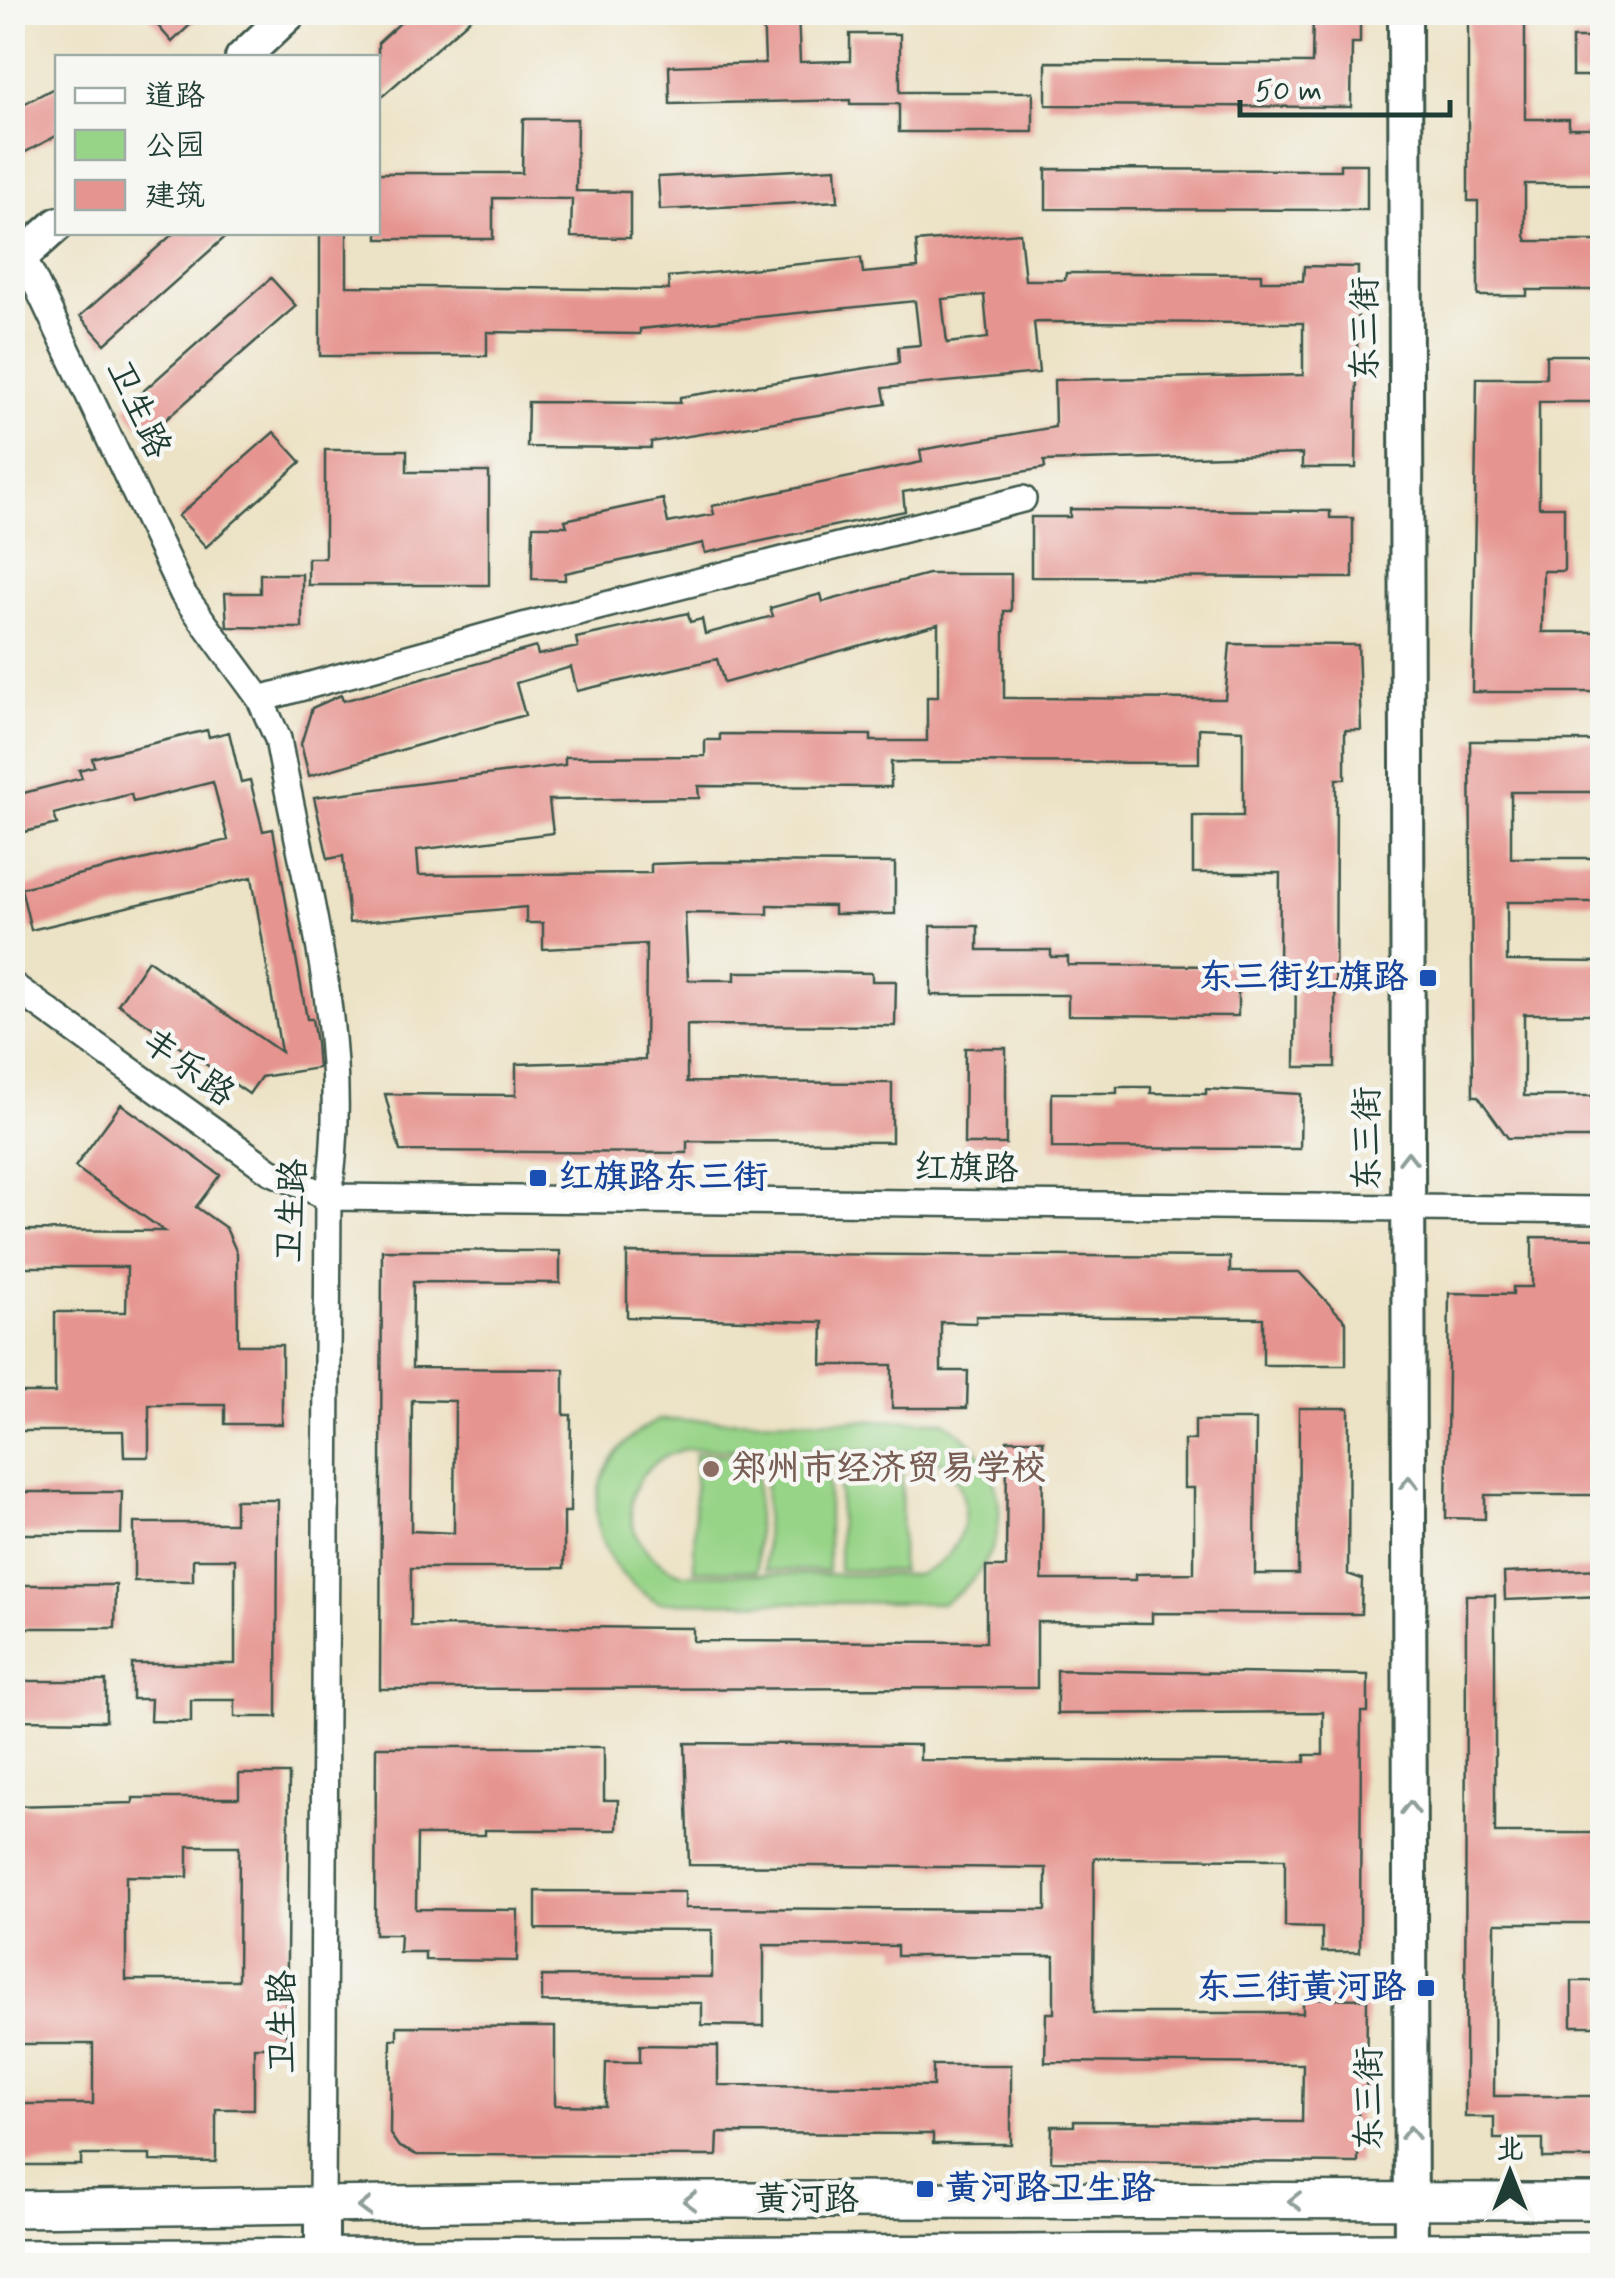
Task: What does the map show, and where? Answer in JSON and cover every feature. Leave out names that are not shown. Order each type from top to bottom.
[{"type":"main road","name":"黄河路","points":[[12,2209],[322,2208],[694,2200],[1602,2201]]},
{"type":"main road","name":"黄河路","points":[[12,2258],[1411,2258],[1602,2250]]},
{"type":"street","points":[[245,55],[292,12]]},
{"type":"street","name":"东三街","points":[[1405,12],[1411,2258]]},
{"type":"street","points":[[16,251],[55,226]]},
{"type":"street","name":"卫生路","points":[[16,251],[182,594],[260,700],[278,739],[326,999],[337,1112],[328,1197],[322,2261]]},
{"type":"street","points":[[260,700],[523,626],[1022,499]]},
{"type":"street","name":"丰乐路","points":[[12,984],[270,1171],[328,1197]]},
{"type":"street","name":"红旗路","points":[[328,1197],[1602,1210]]},
{"type":"green space","points":[[659,1420],[944,1421],[968,1441],[985,1463],[996,1488],[996,1538],[985,1562],[968,1584],[943,1603],[658,1602],[631,1583],[612,1561],[601,1536],[597,1510],[600,1484],[612,1459],[632,1438]],"holes":[[[685,1449],[917,1451],[938,1460],[953,1475],[962,1493],[964,1513],[961,1533],[951,1551],[936,1565],[915,1575],[683,1574],[660,1563],[634,1529],[634,1491],[644,1473],[661,1459]]]},
{"type":"green space","points":[[695,1454],[757,1454],[757,1571],[694,1570]]},
{"type":"green space","points":[[766,1454],[828,1454],[828,1571],[765,1570]]},
{"type":"green space","points":[[840,1454],[902,1454],[901,1571],[839,1570]]},
{"type":"building","points":[[146,12],[204,12],[172,42]]},
{"type":"building","points":[[412,12],[478,12],[380,98],[378,43]]},
{"type":"building","points":[[763,12],[798,12],[800,62],[850,61],[850,34],[900,34],[900,92],[1033,92],[1033,132],[899,132],[899,104],[850,104],[850,100],[670,104],[669,66],[765,63]]},
{"type":"building","points":[[1313,12],[1360,12],[1360,43],[1352,43],[1351,107],[1046,105],[1046,62],[1312,63]]},
{"type":"building","points":[[1468,12],[1525,12],[1525,119],[1569,119],[1569,128],[1602,128],[1602,184],[1525,184],[1525,236],[1527,241],[1602,241],[1602,290],[1527,290],[1527,296],[1478,296],[1478,201],[1468,201]]},
{"type":"building","points":[[1572,38],[1602,38],[1602,76],[1572,76]]},
{"type":"building","points":[[55,88],[55,137],[12,159],[12,110]]},
{"type":"building","points":[[523,119],[577,119],[576,191],[630,192],[630,238],[571,237],[572,199],[493,198],[493,239],[378,239],[380,173],[522,173]]},
{"type":"building","points":[[1340,164],[1367,164],[1367,210],[1046,209],[1046,169],[1340,170]]},
{"type":"building","points":[[836,168],[838,201],[660,210],[658,177]]},
{"type":"building","points":[[1020,233],[1025,280],[1065,280],[1066,273],[1118,273],[1261,274],[1261,281],[1303,281],[1304,266],[1358,267],[1356,468],[1302,468],[1302,454],[1044,461],[1045,468],[903,492],[905,511],[705,553],[703,543],[565,573],[565,580],[532,579],[533,526],[567,526],[565,520],[663,499],[668,523],[714,514],[712,506],[922,462],[920,450],[1055,427],[1054,380],[1303,375],[1303,323],[1034,322],[1039,373],[883,388],[886,404],[651,442],[651,448],[527,447],[528,402],[680,403],[680,397],[899,363],[898,347],[920,345],[915,301],[640,329],[640,334],[487,332],[487,356],[320,356],[320,235],[347,235],[347,286],[669,290],[668,277],[861,258],[863,273],[918,268],[916,242]],"holes":[[[984,295],[988,338],[947,343],[942,299]]]},
{"type":"building","points":[[172,235],[228,235],[105,344],[80,316]]},
{"type":"building","points":[[271,278],[296,306],[148,435],[124,408]]},
{"type":"building","points":[[1546,355],[1602,355],[1602,402],[1539,402],[1539,507],[1564,507],[1564,571],[1543,571],[1542,632],[1602,632],[1602,692],[1472,692],[1477,378],[1546,378]]},
{"type":"building","points":[[274,432],[301,462],[206,547],[178,516]]},
{"type":"building","points":[[325,450],[407,450],[407,472],[489,472],[489,585],[308,585],[308,558],[325,558]]},
{"type":"building","points":[[1070,509],[1330,511],[1330,518],[1353,518],[1353,578],[1031,577],[1031,517],[1070,517]]},
{"type":"building","points":[[260,574],[302,574],[302,628],[227,627],[225,593],[260,593]]},
{"type":"building","points":[[928,574],[1011,574],[1011,611],[1004,611],[1004,698],[1225,699],[1230,644],[1358,645],[1361,730],[1345,730],[1345,779],[1336,779],[1335,1067],[1295,1067],[1296,965],[1279,964],[1280,873],[1193,873],[1193,816],[1243,816],[1243,730],[1199,728],[1199,763],[891,762],[891,787],[698,786],[699,798],[549,800],[553,833],[417,850],[419,875],[651,873],[651,864],[712,862],[895,863],[895,914],[834,914],[834,906],[768,905],[768,914],[685,913],[688,980],[735,980],[735,972],[812,972],[872,973],[872,981],[896,981],[895,1026],[687,1025],[687,1082],[892,1083],[892,1142],[687,1141],[687,1153],[400,1151],[385,1094],[516,1095],[516,1064],[645,1060],[646,944],[543,949],[543,923],[526,923],[526,907],[349,923],[343,856],[328,859],[314,797],[565,765],[565,757],[705,756],[705,740],[720,740],[720,734],[871,735],[871,741],[927,741],[927,697],[938,697],[938,624],[724,683],[717,659],[577,691],[571,667],[516,683],[525,715],[309,776],[301,744],[312,708],[341,695],[343,701],[536,647],[538,655],[578,647],[576,638],[688,613],[690,622],[702,619],[705,634],[773,616],[770,608],[821,594],[823,602]]},
{"type":"building","points":[[207,730],[209,737],[229,732],[241,782],[250,780],[263,831],[273,829],[307,1019],[312,1019],[316,1043],[318,1068],[261,1077],[249,1094],[118,1004],[148,960],[281,1052],[252,877],[31,930],[21,888],[228,840],[213,782],[133,802],[131,794],[54,814],[57,824],[12,835],[12,796],[82,778],[79,770],[94,766],[92,758]]},
{"type":"building","points":[[1470,741],[1602,741],[1602,792],[1511,792],[1511,858],[1602,858],[1602,902],[1507,902],[1507,961],[1602,962],[1602,1014],[1524,1014],[1524,1096],[1602,1096],[1602,1138],[1508,1138],[1478,1096],[1473,1096]]},
{"type":"building","points":[[931,926],[978,926],[978,950],[1051,950],[1051,957],[1068,957],[1068,965],[1238,966],[1238,1016],[1068,1015],[1068,995],[931,995]]},
{"type":"building","points":[[965,1048],[1006,1048],[1006,1144],[964,1144]]},
{"type":"building","points":[[1117,1087],[1151,1087],[1151,1093],[1206,1094],[1206,1089],[1301,1094],[1300,1149],[1052,1148],[1052,1093],[1117,1093]]},
{"type":"building","points":[[121,1104],[220,1175],[196,1207],[226,1228],[237,1253],[238,1345],[282,1345],[282,1424],[225,1424],[225,1405],[149,1405],[149,1457],[124,1457],[123,1431],[12,1431],[12,1393],[55,1393],[55,1312],[126,1312],[127,1267],[12,1267],[12,1230],[164,1231],[75,1167]]},
{"type":"building","points":[[1532,1237],[1602,1238],[1602,1495],[1485,1495],[1485,1519],[1446,1518],[1449,1293],[1513,1294],[1513,1287],[1532,1287]]},
{"type":"building","points":[[382,1250],[560,1251],[560,1283],[413,1282],[412,1368],[564,1369],[564,1415],[571,1415],[570,1512],[564,1512],[564,1568],[411,1568],[411,1626],[693,1628],[693,1641],[986,1642],[986,1567],[1006,1567],[1007,1440],[1043,1440],[1042,1580],[1136,1580],[1136,1574],[1194,1573],[1194,1488],[1184,1488],[1184,1440],[1195,1440],[1195,1420],[1256,1420],[1255,1574],[1298,1574],[1299,1408],[1349,1408],[1348,1574],[1362,1579],[1361,1614],[1152,1613],[1152,1623],[1037,1622],[1037,1688],[380,1689]],"holes":[[[412,1400],[455,1401],[454,1533],[411,1531]]]},
{"type":"building","points":[[627,1253],[1230,1257],[1230,1272],[1299,1272],[1346,1322],[1346,1365],[1263,1365],[1263,1318],[976,1316],[976,1323],[941,1322],[941,1371],[968,1371],[967,1408],[892,1408],[892,1365],[822,1365],[823,1322],[627,1317]]},
{"type":"building","points":[[12,1492],[122,1492],[121,1534],[12,1534]]},
{"type":"building","points":[[235,1500],[278,1500],[277,1717],[235,1717],[235,1700],[191,1700],[191,1722],[150,1721],[151,1699],[132,1699],[132,1664],[235,1664],[235,1559],[193,1559],[193,1581],[134,1581],[134,1523],[235,1523]]},
{"type":"building","points":[[1602,1569],[1602,1596],[1505,1600],[1504,1573]]},
{"type":"building","points":[[12,1585],[116,1585],[115,1628],[12,1628]]},
{"type":"building","points":[[1466,1595],[1495,1595],[1495,1833],[1602,1833],[1602,1923],[1495,1923],[1494,2096],[1595,2096],[1595,2158],[1543,2158],[1543,2139],[1494,2139],[1494,2117],[1465,2117]]},
{"type":"building","points":[[1057,1670],[1368,1675],[1368,1712],[1361,1712],[1360,1952],[1322,1952],[1322,1928],[1285,1927],[1285,1859],[1094,1858],[1093,2013],[1303,2013],[1303,1998],[1367,1999],[1366,2105],[1358,2105],[1358,2163],[1051,2161],[1052,2126],[1074,2126],[1074,2121],[1302,2122],[1303,2064],[1045,2062],[1046,2013],[1054,2013],[1054,1956],[897,1956],[897,1946],[764,1945],[764,2026],[702,2025],[702,2003],[542,2002],[542,1976],[712,1977],[712,1930],[536,1929],[536,1891],[685,1892],[685,1908],[1046,1910],[1046,1868],[689,1865],[685,1743],[920,1745],[920,1760],[1305,1762],[1305,1755],[1323,1755],[1323,1712],[1057,1714]]},
{"type":"building","points":[[12,1681],[106,1681],[106,1721],[12,1720]]},
{"type":"building","points":[[376,1747],[604,1747],[604,1800],[618,1800],[617,1830],[485,1830],[485,1835],[417,1835],[416,1909],[518,1910],[517,1961],[425,1960],[425,1952],[399,1952],[400,1934],[375,1934]]},
{"type":"building","points":[[239,1774],[289,1774],[286,2047],[254,2047],[254,2109],[216,2109],[216,2162],[150,2161],[150,2155],[81,2155],[81,2165],[12,2165],[12,2104],[93,2104],[93,2044],[12,2044],[12,1806],[133,1803],[133,1798],[239,1798]],"holes":[[[188,1846],[239,1846],[238,1980],[126,1980],[126,1876],[188,1877]]]},
{"type":"building","points":[[1572,1981],[1602,1981],[1602,2026],[1572,2026]]},
{"type":"building","points":[[397,2026],[555,2027],[555,2105],[605,2106],[606,2062],[640,2062],[640,2045],[718,2046],[718,2085],[933,2086],[933,2065],[1011,2065],[1011,2144],[933,2144],[933,2134],[718,2133],[717,2156],[417,2155],[399,2147],[390,2134],[391,2039],[397,2039]]},
{"type":"place","name":"东三街红旗路","points":[[1428,978]]},
{"type":"place","name":"红旗路东三街","points":[[538,1178]]},
{"type":"place","name":"郑州市经济贸易学校","points":[[711,1469]]},
{"type":"place","name":"东三街黄河路","points":[[1426,1988]]},
{"type":"place","name":"黄河路卫生路","points":[[925,2189]]}]
